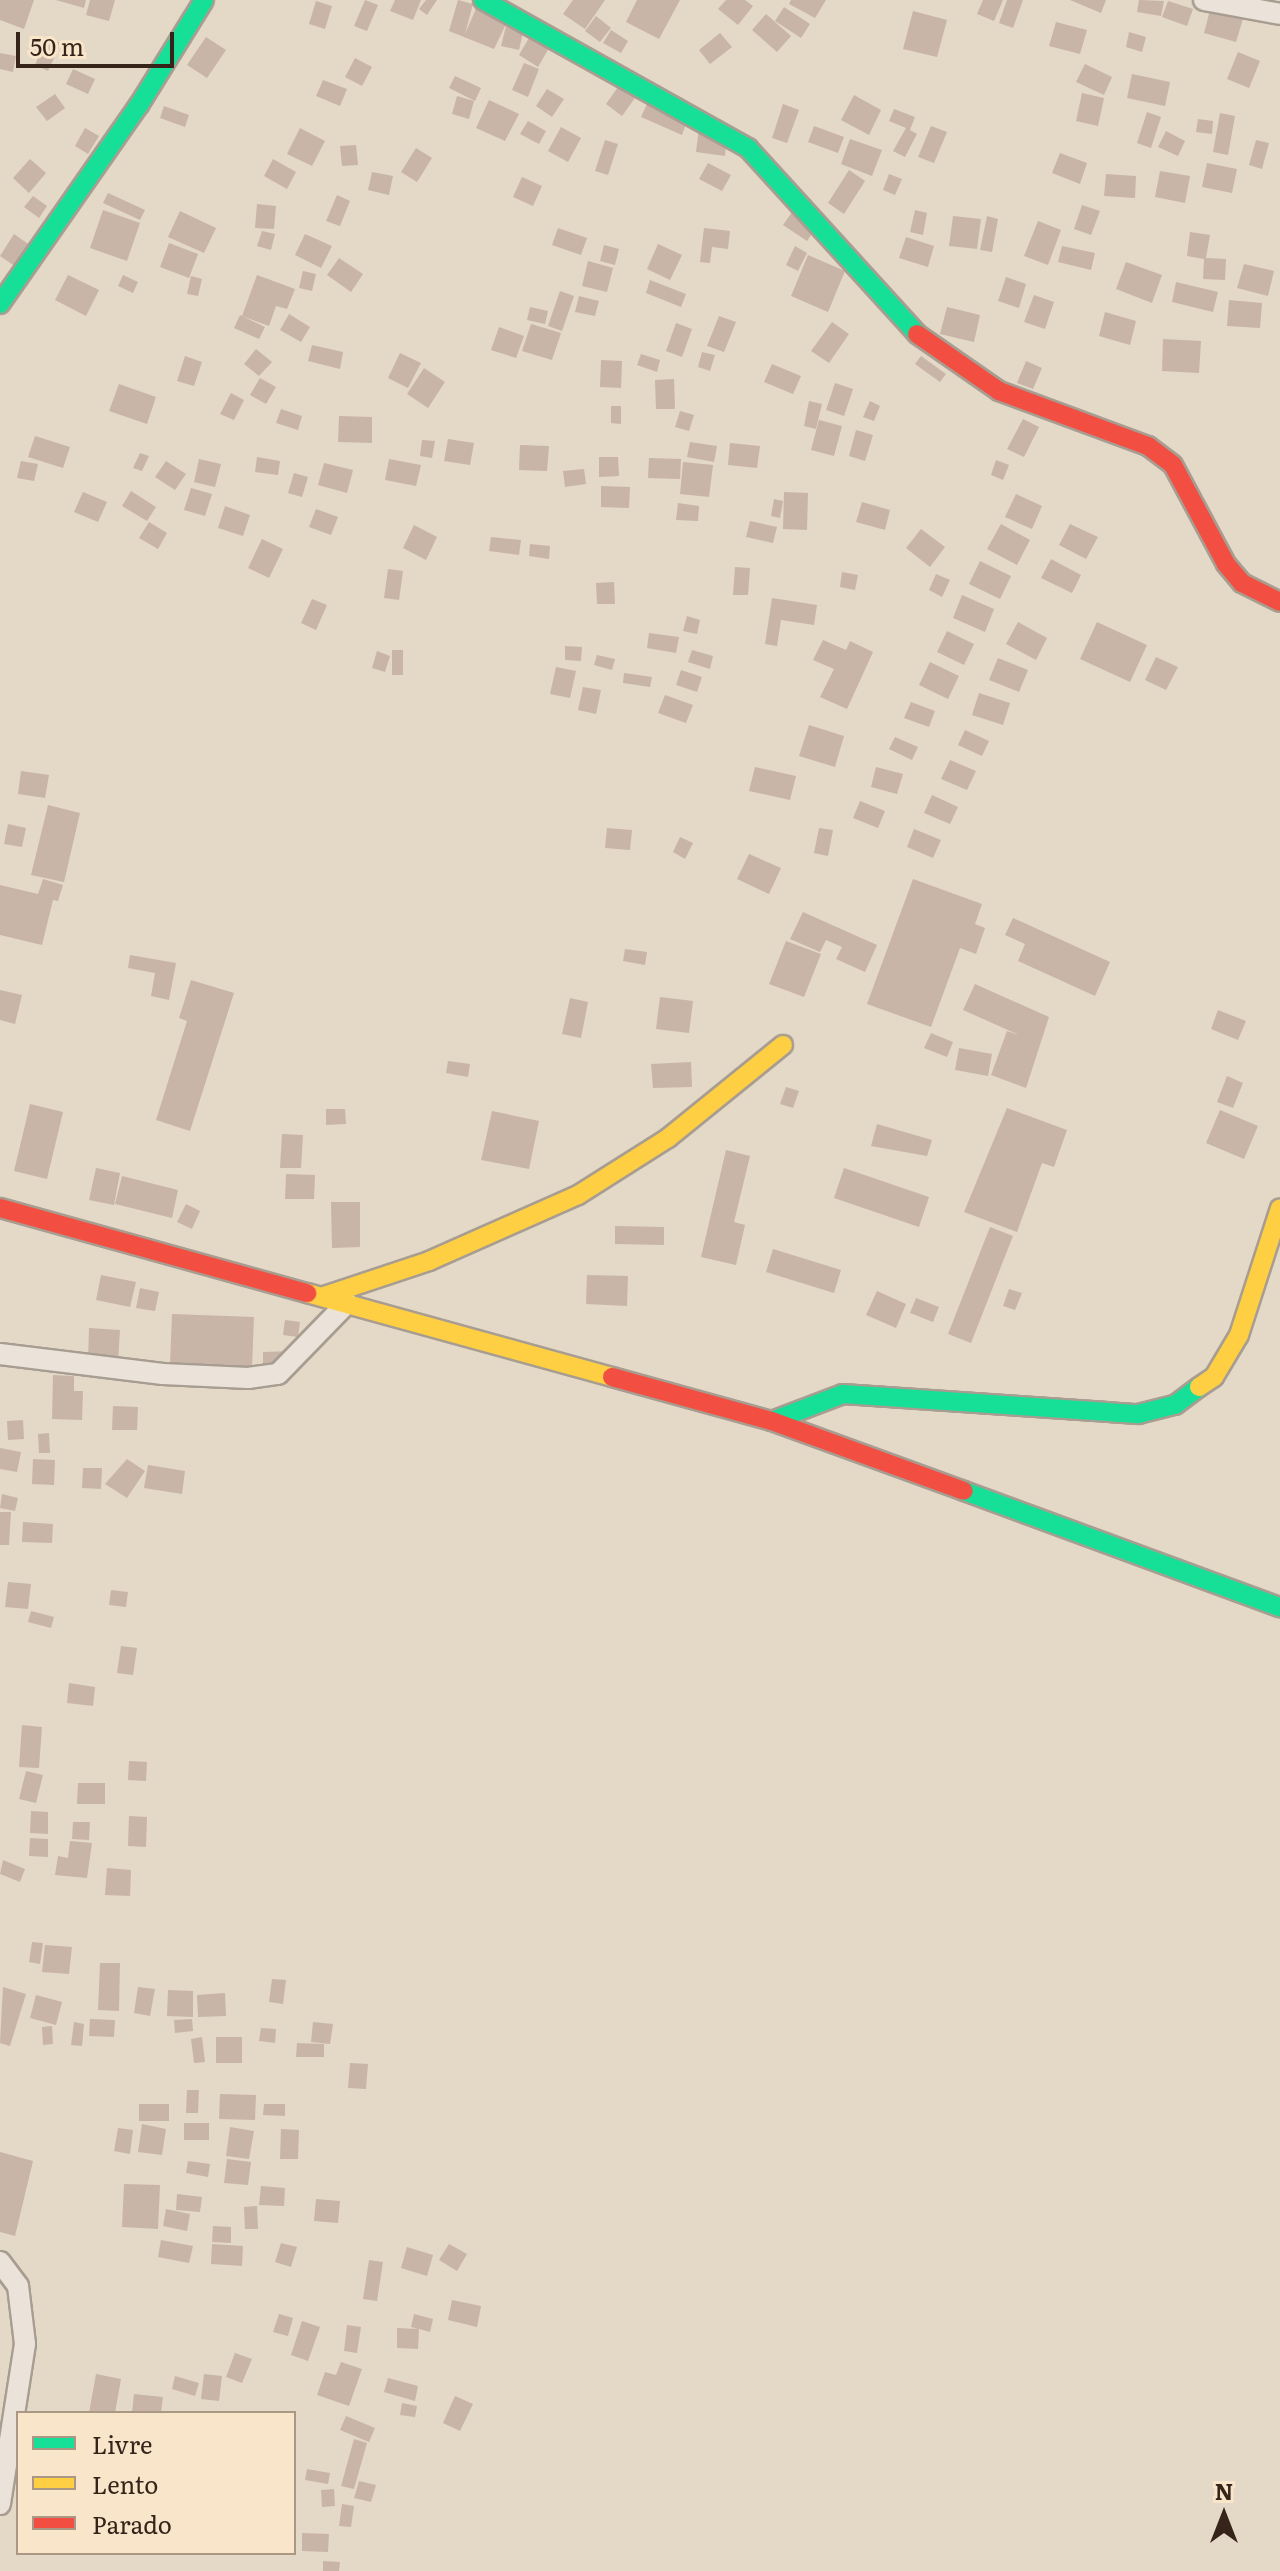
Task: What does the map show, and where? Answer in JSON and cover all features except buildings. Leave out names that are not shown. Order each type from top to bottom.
[{"type":"street","points":[[0,304],[139,105],[204,0]]},
{"type":"street","points":[[483,0],[748,148],[914,331],[966,370],[999,391],[1148,446],[1173,465],[1205,528],[1242,583],[1280,602]]},
{"type":"street","points":[[1204,0],[1280,14]]},
{"type":"street","points":[[324,1296],[429,1261],[578,1195],[668,1138],[783,1045]]},
{"type":"street","points":[[0,1208],[772,1421],[1280,1607]]},
{"type":"street","points":[[772,1421],[843,1394],[1138,1414],[1175,1405],[1214,1377],[1239,1335],[1280,1208]]},
{"type":"street","points":[[0,1354],[163,1374],[278,1374],[347,1303]]},
{"type":"street","points":[[0,2262],[18,2286],[25,2344],[0,2504]]},
{"type":"traffic: fast","points":[[0,304],[139,105],[204,0]]},
{"type":"traffic: fast","points":[[483,0],[748,148],[917,334]]},
{"type":"traffic: fast","points":[[772,1421],[843,1394],[1138,1414],[1175,1405],[1199,1387]]},
{"type":"traffic: fast","points":[[964,1491],[1280,1607]]},
{"type":"traffic: slow","points":[[324,1296],[429,1261],[578,1195],[668,1138],[783,1045]]},
{"type":"traffic: slow","points":[[1199,1387],[1214,1377],[1239,1335],[1280,1208]]},
{"type":"traffic: slow","points":[[307,1293],[612,1377]]},
{"type":"traffic: jam","points":[[917,334],[999,391],[1148,446],[1173,465],[1226,564],[1242,583],[1280,602]]},
{"type":"traffic: jam","points":[[0,1208],[307,1293]]},
{"type":"traffic: jam","points":[[612,1377],[772,1421],[964,1491]]}]
